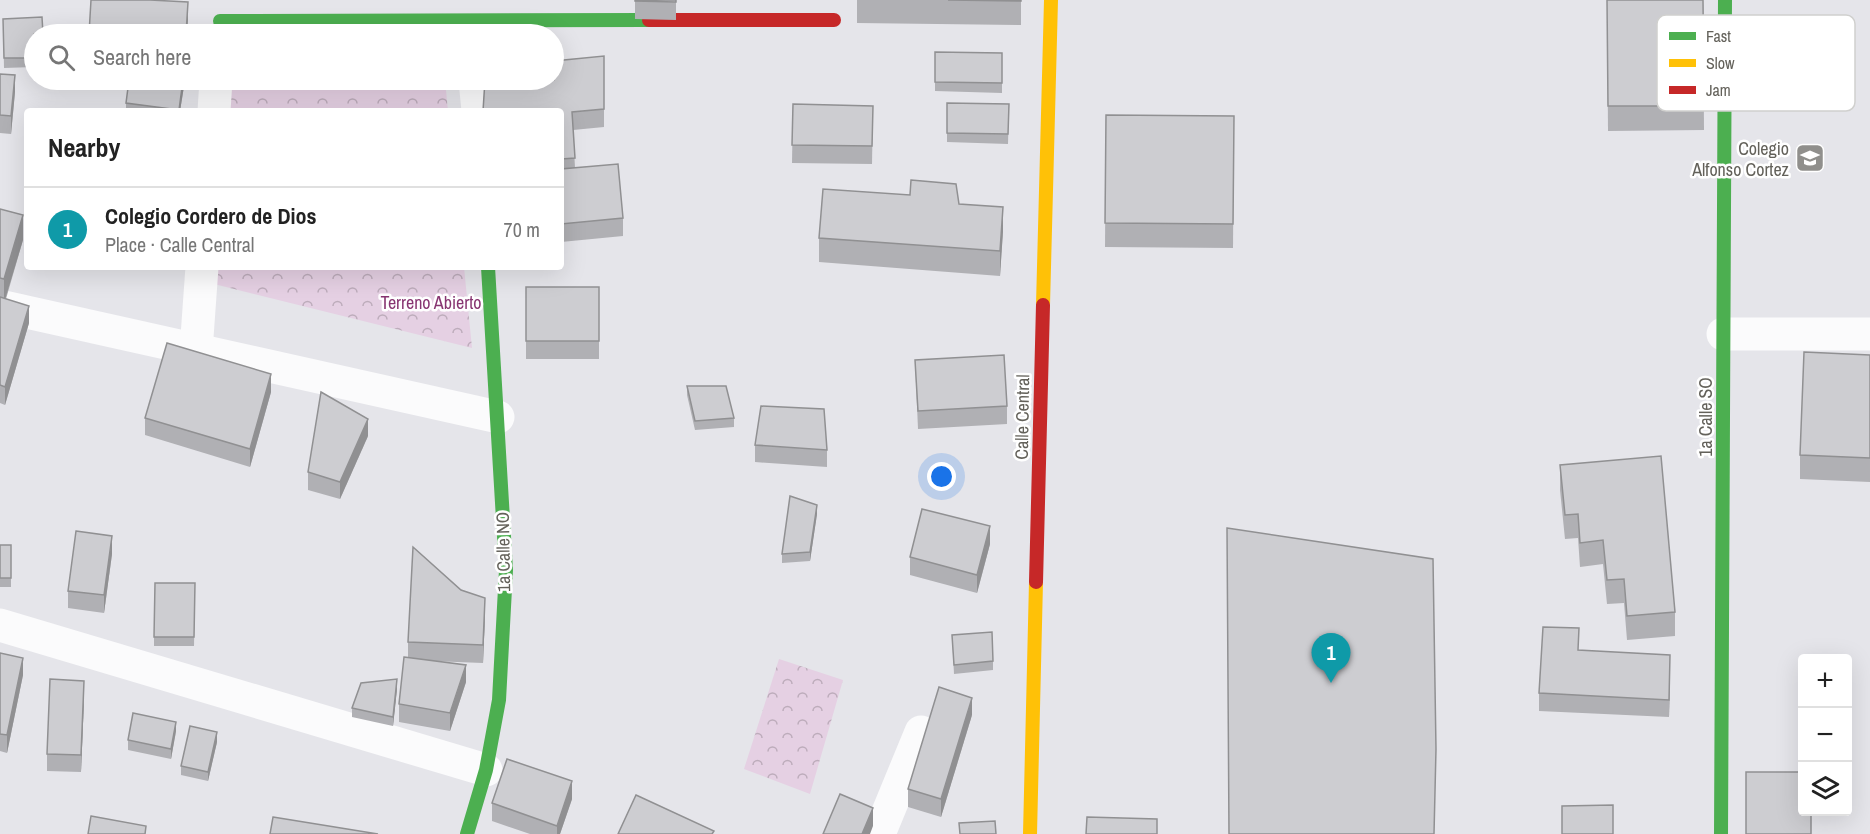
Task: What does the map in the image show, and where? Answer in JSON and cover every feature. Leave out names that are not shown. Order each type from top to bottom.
[{"type":"street","name":"Calle Central","points":[[1030,834],[1051,0]]},
{"type":"street","name":"1a Calle SO","points":[[1725,0],[1725,15]]},
{"type":"street","points":[[220,19],[834,20]]},
{"type":"street","points":[[214,108],[215,90]]},
{"type":"street","points":[[476,90],[478,108]]},
{"type":"street","name":"1a Calle SO","points":[[1721,834],[1724,111]]},
{"type":"street","points":[[196,351],[202,270]]},
{"type":"street","name":"1a Calle NO","points":[[467,834],[486,770],[499,700],[506,570],[488,270]]},
{"type":"street","points":[[0,306],[498,417]]},
{"type":"street","points":[[1723,334],[1870,334]]},
{"type":"street","points":[[0,625],[486,770]]},
{"type":"street","points":[[879,834],[921,732]]},
{"type":"green space","points":[[218,90],[446,90],[448,108],[217,108]]},
{"type":"green space","name":"Terreno Abierto","points":[[207,270],[464,270],[472,348],[206,282]]},
{"type":"green space","points":[[779,659],[843,680],[810,794],[744,769]]},
{"type":"building","points":[[91,0],[188,2],[187,24],[90,24]]},
{"type":"building","points":[[676,0],[676,2],[635,1]]},
{"type":"building","points":[[948,0],[1021,0],[1021,1]]},
{"type":"building","points":[[1607,0],[1703,0],[1703,15],[1657,15],[1657,106],[1608,106]]},
{"type":"building","points":[[42,17],[42,24],[24,24],[24,58],[4,58],[3,19]]},
{"type":"building","points":[[935,52],[1002,53],[1002,83],[935,82]]},
{"type":"building","points":[[604,56],[604,109],[572,112],[575,158],[564,159],[564,108],[483,108],[484,90],[564,90],[564,60]]},
{"type":"building","points":[[0,74],[15,75],[11,116],[0,115]]},
{"type":"building","points":[[128,90],[182,90],[179,108],[126,103]]},
{"type":"building","points":[[947,103],[1009,104],[1008,134],[947,133]]},
{"type":"building","points":[[793,104],[873,106],[872,146],[792,145]]},
{"type":"building","points":[[1106,115],[1234,116],[1233,224],[1105,223]]},
{"type":"building","points":[[618,164],[623,218],[564,224],[564,169]]},
{"type":"building","points":[[911,180],[956,184],[959,204],[1003,207],[1000,251],[819,238],[823,189],[910,195]]},
{"type":"building","points":[[0,209],[23,215],[4,279],[0,278]]},
{"type":"building","points":[[526,287],[599,287],[599,341],[526,341]]},
{"type":"building","points":[[0,297],[29,306],[5,387],[0,385]]},
{"type":"building","points":[[167,343],[271,374],[250,449],[145,418]]},
{"type":"building","points":[[1804,352],[1870,355],[1870,458],[1800,455]]},
{"type":"building","points":[[1004,355],[1007,406],[918,411],[915,360]]},
{"type":"building","points":[[687,386],[726,386],[734,418],[695,421]]},
{"type":"building","points":[[321,392],[368,419],[340,482],[308,472]]},
{"type":"building","points":[[761,406],[824,409],[827,450],[755,445]]},
{"type":"building","points":[[1661,456],[1675,612],[1627,616],[1624,579],[1607,580],[1603,540],[1580,543],[1578,514],[1565,515],[1560,465]]},
{"type":"building","points":[[790,496],[817,505],[810,552],[782,554]]},
{"type":"building","points":[[922,509],[990,526],[977,575],[910,557]]},
{"type":"building","points":[[1227,528],[1433,559],[1436,749],[1434,834],[1229,834]]},
{"type":"building","points":[[76,531],[112,536],[104,595],[68,591]]},
{"type":"building","points":[[0,545],[11,545],[11,578],[0,578]]},
{"type":"building","points":[[413,547],[461,590],[485,598],[483,645],[408,642]]},
{"type":"building","points":[[155,583],[195,583],[194,637],[154,637]]},
{"type":"building","points":[[1543,627],[1579,628],[1578,650],[1670,655],[1669,700],[1539,693]]},
{"type":"building","points":[[992,632],[993,661],[954,665],[952,635]]},
{"type":"building","points":[[0,653],[23,658],[7,735],[0,734]]},
{"type":"building","points":[[404,657],[466,665],[450,713],[399,704]]},
{"type":"building","points":[[50,679],[84,681],[81,755],[47,754]]},
{"type":"building","points":[[397,679],[393,717],[352,708],[361,683]]},
{"type":"building","points":[[939,687],[972,698],[941,799],[908,789]]},
{"type":"building","points":[[133,713],[176,722],[171,749],[128,740]]},
{"type":"building","points":[[190,726],[217,732],[208,772],[181,766]]},
{"type":"building","points":[[507,759],[572,781],[557,826],[492,803]]},
{"type":"building","points":[[1746,772],[1798,772],[1798,816],[1811,816],[1811,834],[1746,834]]},
{"type":"building","points":[[840,794],[873,808],[862,834],[823,834]]},
{"type":"building","points":[[636,795],[714,831],[712,834],[618,834]]},
{"type":"building","points":[[1613,805],[1613,834],[1562,834],[1562,806]]},
{"type":"building","points":[[91,816],[146,826],[145,834],[88,834]]},
{"type":"building","points":[[273,817],[378,834],[270,834]]},
{"type":"building","points":[[1087,817],[1157,819],[1157,834],[1086,834]]},
{"type":"building","points":[[995,821],[996,834],[960,834],[959,823]]},
{"type":"traffic: fast","points":[[1725,0],[1725,15]]},
{"type":"traffic: fast","points":[[220,21],[649,20]]},
{"type":"traffic: fast","points":[[1721,834],[1724,111]]},
{"type":"traffic: fast","points":[[467,834],[486,770],[499,700],[506,570],[488,270]]},
{"type":"traffic: slow","points":[[1043,305],[1051,0]]},
{"type":"traffic: slow","points":[[1030,834],[1036,582]]},
{"type":"traffic: jam","points":[[649,20],[834,20]]},
{"type":"traffic: jam","points":[[1036,582],[1043,305]]},
{"type":"place","name":"Colegio Alfonso Cortez","points":[[1810,158]]},
{"type":"place","name":"Colegio Cordero de Dios","points":[[1331,683]]}]
